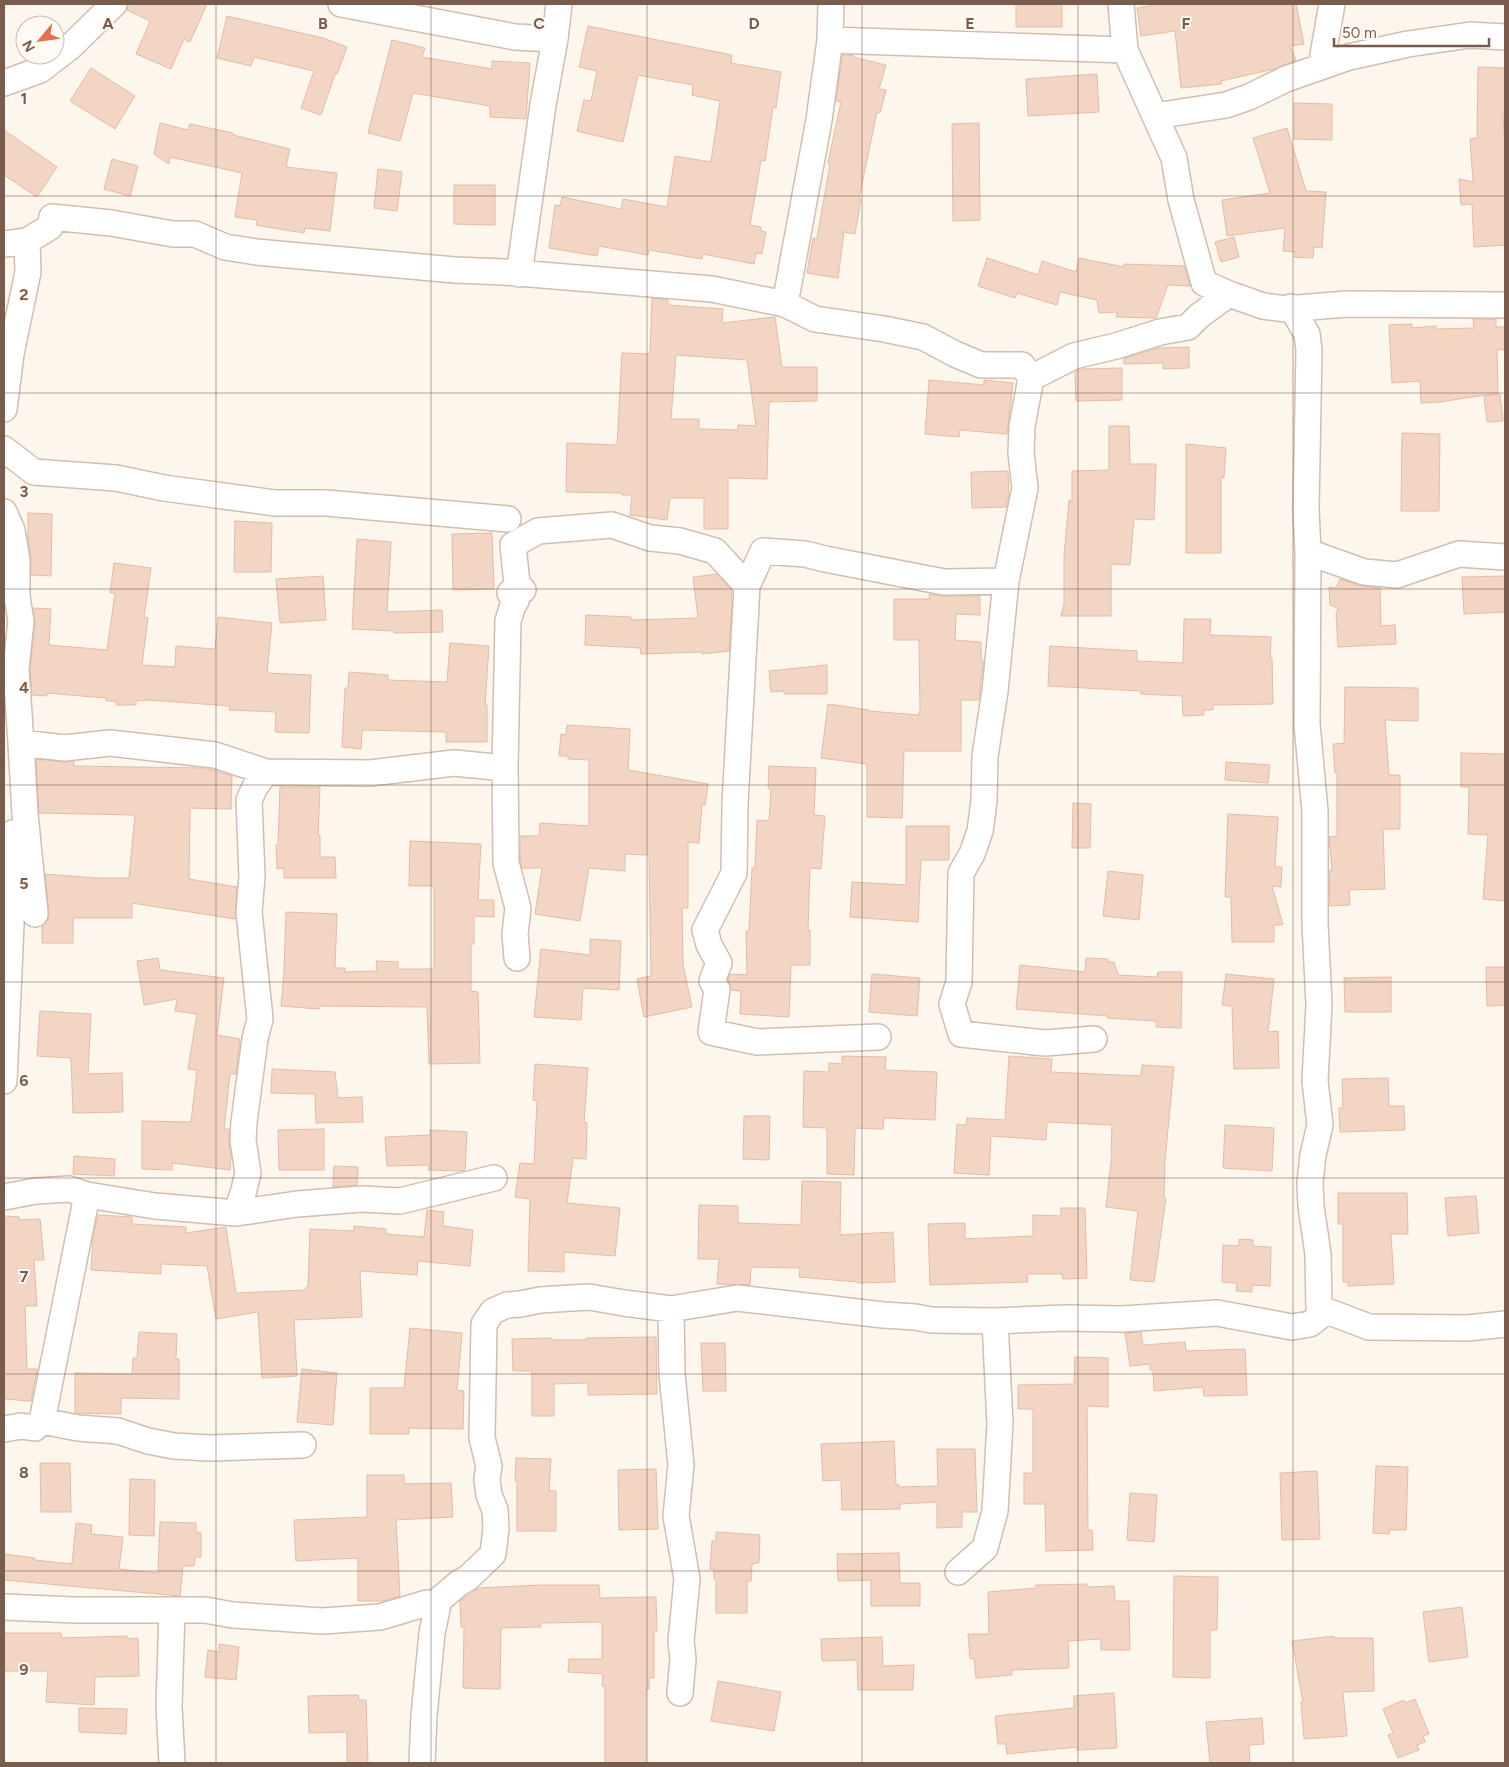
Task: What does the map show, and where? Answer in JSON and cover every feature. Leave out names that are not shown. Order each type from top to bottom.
[{"type":"street","points":[[4,82],[40,70],[70,47],[114,4]]},
{"type":"street","points":[[341,4],[515,37],[555,39]]},
{"type":"street","points":[[519,274],[559,4]]},
{"type":"street","points":[[785,304],[820,120],[830,40],[832,4]]},
{"type":"street","points":[[1121,4],[1125,50],[1174,158],[1181,200],[1204,283],[1263,306],[1286,309],[1291,307],[1346,304],[1505,305]]},
{"type":"street","points":[[1324,55],[1332,4]]},
{"type":"street","points":[[1155,116],[1226,105],[1249,97],[1286,79],[1349,57],[1408,44],[1470,36],[1505,37]]},
{"type":"street","points":[[830,40],[1125,50]]},
{"type":"street","points":[[4,409],[11,354],[28,272],[16,243],[50,227],[52,217],[111,223],[174,234],[195,234],[225,247],[256,252],[455,270],[504,272],[712,289],[785,304],[816,319],[923,337],[980,365],[1022,365],[1032,378],[1022,426],[1025,488],[1006,581],[995,691],[986,756],[984,801],[980,831],[972,854],[961,873],[960,982],[952,1004],[961,1034],[1045,1043],[1094,1039]]},
{"type":"street","points":[[1032,378],[1074,356],[1116,346],[1160,332],[1188,327],[1199,316],[1229,294]]},
{"type":"street","points":[[422,1763],[424,1716],[432,1633],[439,1600],[468,1578],[493,1554],[496,1529],[495,1510],[489,1495],[486,1479],[489,1466],[482,1438],[484,1324],[493,1310],[507,1304],[589,1297],[624,1304],[671,1308],[736,1298],[931,1320],[995,1322],[1065,1318],[1122,1319],[1217,1313],[1292,1327],[1310,1324],[1319,1317],[1318,1254],[1311,1206],[1310,1182],[1312,1154],[1320,1125],[1315,1081],[1319,1005],[1315,923],[1315,811],[1307,724],[1308,552],[1306,509],[1309,350],[1307,334],[1291,307]]},
{"type":"street","points":[[4,449],[34,472],[116,478],[164,488],[275,503],[326,503],[508,519]]},
{"type":"street","points":[[4,512],[12,530],[17,560],[17,597],[20,621],[16,669],[17,746],[8,861],[12,925],[4,1081]]},
{"type":"street","points":[[506,768],[508,621],[516,601],[510,593],[523,590],[517,584],[513,545],[538,531],[612,525],[650,538],[680,541],[715,551],[747,586]]},
{"type":"street","points":[[878,1037],[757,1042],[712,1032],[717,990],[712,981],[719,963],[709,945],[705,930],[734,873],[735,804],[747,586],[763,552],[805,554],[936,580],[1006,581]]},
{"type":"street","points":[[1308,552],[1364,572],[1397,575],[1459,554],[1505,557]]},
{"type":"street","points":[[17,746],[65,748],[110,743],[215,755],[266,772],[370,773],[454,763],[506,768]]},
{"type":"street","points":[[17,746],[35,914]]},
{"type":"street","points":[[506,768],[505,760],[506,863],[518,908],[515,934],[517,958]]},
{"type":"street","points":[[236,1213],[248,1172],[243,1140],[244,1122],[255,1039],[260,1019],[249,912],[252,876],[249,800],[255,787],[266,772]]},
{"type":"street","points":[[4,1197],[36,1191],[69,1189],[87,1195],[155,1206],[236,1213],[297,1204],[362,1199],[400,1201],[494,1178]]},
{"type":"street","points":[[4,1428],[21,1426],[34,1428],[42,1421],[87,1195]]},
{"type":"street","points":[[671,1308],[672,1374],[682,1465],[676,1516],[686,1579],[681,1641],[683,1659],[680,1693]]},
{"type":"street","points":[[1319,1308],[1369,1327],[1468,1328],[1505,1324]]},
{"type":"street","points":[[958,1572],[985,1548],[995,1511],[1000,1424],[995,1322]]},
{"type":"street","points":[[42,1421],[78,1428],[118,1431],[148,1441],[174,1446],[210,1448],[302,1445]]},
{"type":"street","points":[[4,1607],[75,1610],[205,1610],[233,1615],[322,1621],[380,1617],[427,1603]]},
{"type":"street","points":[[172,1610],[169,1706],[172,1763]]},
{"type":"building","points":[[128,4],[207,4],[190,42],[184,39],[171,69],[136,54],[150,21],[127,10]]},
{"type":"building","points":[[1016,4],[1062,4],[1062,27],[1016,27]]},
{"type":"building","points":[[1154,4],[1296,4],[1304,44],[1290,46],[1296,60],[1274,69],[1221,81],[1222,84],[1181,88],[1175,31],[1141,36],[1137,8]]},
{"type":"building","points":[[227,16],[323,38],[347,47],[337,74],[335,74],[321,115],[301,108],[314,71],[254,57],[251,66],[217,58]]},
{"type":"building","points":[[588,26],[732,55],[731,63],[781,72],[776,108],[773,107],[765,161],[761,160],[750,225],[761,227],[761,231],[766,232],[762,254],[756,253],[754,264],[703,254],[702,259],[649,250],[648,255],[599,246],[597,256],[549,248],[555,205],[560,206],[562,197],[621,209],[623,199],[667,207],[675,156],[711,162],[720,101],[692,95],[693,85],[638,75],[623,142],[577,131],[584,100],[591,101],[597,71],[579,67]]},
{"type":"building","points":[[392,40],[425,48],[422,57],[492,69],[492,61],[530,63],[526,119],[490,117],[490,106],[413,93],[400,141],[368,133]]},
{"type":"building","points":[[842,55],[853,55],[853,57],[886,65],[879,89],[886,90],[880,113],[877,112],[859,198],[861,199],[855,234],[844,232],[838,278],[807,273],[813,238],[817,239],[830,164],[828,163],[841,102],[836,101]]},
{"type":"building","points":[[1478,67],[1505,68],[1505,115],[1503,114],[1505,245],[1474,247],[1472,204],[1461,205],[1459,179],[1473,182],[1470,139],[1477,138]]},
{"type":"building","points":[[91,68],[135,96],[115,129],[70,101]]},
{"type":"building","points":[[1097,74],[1099,112],[1028,116],[1026,79]]},
{"type":"building","points":[[1294,103],[1332,104],[1332,140],[1294,139]]},
{"type":"building","points":[[160,123],[188,130],[190,124],[233,133],[233,135],[290,149],[286,167],[337,173],[330,231],[305,228],[304,233],[256,225],[257,220],[235,217],[242,173],[170,157],[169,164],[154,154]]},
{"type":"building","points":[[979,123],[980,220],[953,221],[952,124]]},
{"type":"building","points":[[1287,128],[1306,191],[1326,192],[1322,248],[1314,247],[1313,258],[1294,257],[1295,252],[1283,251],[1285,228],[1227,236],[1222,200],[1270,193],[1253,138]]},
{"type":"building","points":[[4,130],[57,167],[37,197],[4,175]]},
{"type":"building","points":[[112,159],[138,166],[130,196],[104,189]]},
{"type":"building","points":[[378,169],[402,172],[397,211],[374,208]]},
{"type":"building","points":[[454,185],[495,185],[495,225],[454,224]]},
{"type":"building","points":[[1234,237],[1239,257],[1221,262],[1215,242]]},
{"type":"building","points":[[987,258],[1038,275],[1042,261],[1076,272],[1079,258],[1124,267],[1124,264],[1184,266],[1190,286],[1168,285],[1156,318],[1116,317],[1117,312],[1099,313],[1097,300],[1060,292],[1057,305],[1017,293],[1015,298],[978,286]]},
{"type":"building","points":[[652,298],[668,300],[668,305],[723,309],[722,323],[775,317],[782,367],[817,367],[817,401],[769,402],[767,479],[728,478],[728,529],[704,529],[704,498],[670,498],[667,520],[630,515],[632,495],[622,495],[622,493],[566,492],[567,443],[617,445],[622,353],[650,354]],"holes":[[[676,355],[747,360],[756,426],[738,425],[738,430],[699,429],[699,419],[671,419]]]},
{"type":"building","points":[[1473,319],[1496,319],[1496,327],[1505,327],[1505,350],[1497,349],[1498,393],[1421,403],[1420,381],[1392,383],[1389,325],[1412,324],[1412,328],[1436,326],[1436,329],[1474,328]]},
{"type":"building","points":[[1189,347],[1189,368],[1163,369],[1163,363],[1124,364],[1124,358],[1158,348]]},
{"type":"building","points":[[1122,368],[1122,400],[1076,401],[1075,372],[1082,369]]},
{"type":"building","points":[[929,380],[984,385],[984,380],[1013,383],[1007,434],[960,430],[959,437],[925,434]]},
{"type":"building","points":[[1500,394],[1503,421],[1487,422],[1484,396]]},
{"type":"building","points":[[1109,426],[1129,426],[1130,464],[1156,464],[1154,520],[1134,519],[1130,565],[1111,564],[1111,616],[1061,616],[1064,605],[1064,556],[1069,500],[1072,501],[1072,471],[1109,470]]},
{"type":"building","points":[[1402,433],[1440,434],[1439,511],[1401,511]]},
{"type":"building","points":[[1186,444],[1226,448],[1224,478],[1221,477],[1221,553],[1186,553]]},
{"type":"building","points":[[1008,471],[1009,495],[1006,507],[972,508],[971,472]]},
{"type":"building","points":[[28,513],[52,514],[51,576],[31,575]]},
{"type":"building","points":[[235,521],[272,523],[271,572],[234,572]]},
{"type":"building","points":[[492,533],[494,589],[453,590],[452,534]]},
{"type":"building","points":[[357,539],[391,542],[387,612],[442,610],[443,632],[394,633],[394,631],[352,629]]},
{"type":"building","points":[[114,563],[151,568],[144,617],[148,618],[142,665],[175,667],[176,646],[215,649],[218,617],[272,623],[267,673],[311,675],[309,733],[275,732],[276,712],[229,710],[230,706],[149,700],[136,701],[136,705],[116,705],[116,701],[106,701],[106,698],[47,693],[47,696],[32,695],[30,669],[35,622],[33,608],[51,609],[49,645],[107,650],[115,593],[110,593]]},
{"type":"building","points":[[717,574],[731,589],[729,651],[702,654],[702,652],[641,654],[640,648],[585,645],[586,615],[631,617],[631,620],[698,618],[693,577]]},
{"type":"building","points":[[323,576],[326,620],[280,623],[276,579]]},
{"type":"building","points":[[1505,576],[1505,612],[1464,614],[1462,577]]},
{"type":"building","points":[[1340,579],[1362,586],[1380,588],[1381,626],[1395,625],[1396,644],[1338,647],[1336,615],[1338,608],[1330,605],[1329,587],[1336,588]]},
{"type":"building","points":[[929,594],[980,596],[980,615],[956,614],[955,640],[981,642],[981,660],[983,660],[983,664],[979,700],[961,700],[961,751],[904,751],[902,818],[867,817],[867,764],[821,758],[828,704],[868,711],[919,715],[919,640],[894,640],[894,599],[930,599]]},
{"type":"building","points":[[1184,619],[1211,619],[1210,635],[1271,637],[1270,658],[1272,658],[1273,704],[1213,705],[1213,710],[1204,710],[1204,715],[1183,716],[1182,696],[1141,694],[1141,691],[1048,686],[1050,646],[1137,651],[1137,661],[1183,663]]},
{"type":"building","points":[[450,643],[489,646],[485,705],[487,705],[487,742],[446,742],[446,732],[362,730],[361,749],[342,747],[345,688],[348,688],[349,672],[388,675],[388,680],[447,682]]},
{"type":"building","points":[[827,665],[827,694],[784,694],[784,691],[771,692],[769,671]]},
{"type":"building","points":[[1345,687],[1418,688],[1418,721],[1385,720],[1389,775],[1400,775],[1400,829],[1383,829],[1385,889],[1349,890],[1350,905],[1330,906],[1329,870],[1332,870],[1329,837],[1337,836],[1337,772],[1335,773],[1333,744],[1344,743]]},
{"type":"building","points":[[567,725],[630,729],[628,770],[708,784],[705,805],[702,804],[699,843],[688,842],[688,908],[682,908],[683,965],[692,1007],[644,1017],[637,979],[651,976],[649,855],[625,854],[625,871],[589,868],[580,921],[535,914],[542,868],[522,868],[520,861],[520,836],[539,836],[540,823],[589,826],[589,760],[568,759],[568,756],[559,756],[561,734],[566,735]]},
{"type":"building","points":[[1461,753],[1505,754],[1505,901],[1483,899],[1488,835],[1468,834],[1469,787],[1461,787]]},
{"type":"building","points":[[36,759],[64,762],[74,761],[74,766],[205,768],[232,776],[231,809],[190,808],[189,879],[237,887],[235,919],[132,903],[132,918],[73,918],[73,943],[42,943],[42,926],[48,920],[49,913],[45,874],[95,878],[129,878],[135,815],[39,813]]},
{"type":"building","points":[[1226,762],[1270,765],[1268,783],[1225,780]]},
{"type":"building","points":[[769,766],[816,768],[814,815],[825,816],[821,869],[810,868],[808,930],[810,930],[810,965],[791,965],[789,1017],[740,1014],[741,991],[731,990],[728,979],[730,974],[747,975],[746,931],[749,931],[752,868],[755,868],[757,820],[769,821],[771,789],[768,788]]},
{"type":"building","points":[[280,787],[320,787],[318,835],[320,835],[320,857],[335,857],[336,878],[284,878],[284,868],[277,869],[276,845],[278,845]]},
{"type":"building","points":[[1073,803],[1091,804],[1090,848],[1072,848]]},
{"type":"building","points":[[1228,814],[1278,817],[1275,867],[1282,867],[1281,887],[1272,886],[1283,925],[1274,925],[1274,942],[1232,942],[1231,897],[1225,897]]},
{"type":"building","points":[[906,826],[949,826],[949,860],[921,860],[918,922],[850,917],[852,882],[906,885]]},
{"type":"building","points":[[410,841],[481,844],[478,900],[494,900],[494,917],[474,916],[474,944],[471,944],[471,991],[478,992],[480,1063],[429,1064],[427,1007],[319,1006],[319,1009],[281,1006],[286,912],[337,914],[335,968],[345,968],[345,972],[377,971],[376,961],[398,962],[398,969],[434,969],[434,886],[409,886]]},
{"type":"building","points":[[1108,871],[1143,875],[1139,920],[1103,916]]},
{"type":"building","points":[[590,939],[621,941],[619,990],[583,988],[581,1020],[534,1017],[541,949],[590,955]]},
{"type":"building","points":[[158,958],[160,970],[224,978],[217,1035],[240,1039],[236,1074],[230,1074],[224,1129],[229,1129],[230,1170],[172,1163],[172,1170],[142,1169],[142,1121],[191,1122],[197,1070],[188,1069],[197,1014],[175,1011],[177,999],[144,1005],[137,961]]},
{"type":"building","points":[[1086,958],[1108,959],[1108,962],[1114,962],[1118,975],[1157,977],[1158,972],[1182,972],[1181,1028],[1156,1027],[1156,1021],[1016,1009],[1020,965],[1085,972]]},
{"type":"building","points":[[1486,967],[1505,967],[1505,1005],[1487,1006]]},
{"type":"building","points":[[872,974],[920,978],[917,1016],[869,1012]]},
{"type":"building","points":[[1226,974],[1274,979],[1268,1032],[1278,1031],[1279,1068],[1234,1069],[1232,1006],[1222,1005]]},
{"type":"building","points":[[1391,977],[1391,1012],[1345,1012],[1344,978]]},
{"type":"building","points":[[40,1011],[91,1014],[88,1074],[122,1073],[123,1112],[73,1113],[71,1058],[37,1056]]},
{"type":"building","points":[[842,1056],[886,1057],[885,1070],[937,1072],[935,1120],[884,1118],[883,1129],[855,1128],[854,1175],[827,1174],[827,1128],[803,1127],[804,1071],[829,1072],[829,1063],[842,1064]]},
{"type":"building","points":[[1009,1056],[1052,1059],[1051,1072],[1141,1076],[1142,1065],[1174,1067],[1165,1160],[1164,1198],[1166,1198],[1154,1282],[1130,1280],[1138,1211],[1106,1207],[1112,1153],[1112,1125],[1047,1122],[1046,1140],[991,1136],[989,1175],[954,1173],[957,1124],[966,1125],[967,1118],[1005,1120]]},
{"type":"building","points":[[535,1064],[588,1068],[584,1122],[587,1123],[586,1159],[573,1158],[567,1203],[620,1208],[615,1256],[564,1252],[564,1272],[528,1271],[530,1199],[515,1197],[520,1163],[534,1164],[537,1101],[533,1100]]},
{"type":"building","points":[[272,1069],[335,1072],[338,1098],[362,1097],[363,1122],[316,1123],[315,1094],[271,1093]]},
{"type":"building","points":[[1388,1078],[1389,1106],[1404,1106],[1405,1130],[1340,1132],[1339,1108],[1343,1108],[1342,1079]]},
{"type":"building","points":[[744,1116],[770,1116],[769,1160],[743,1159]]},
{"type":"building","points":[[1225,1125],[1274,1128],[1272,1171],[1223,1168]]},
{"type":"building","points":[[324,1129],[324,1170],[279,1170],[278,1130]]},
{"type":"building","points":[[430,1130],[467,1132],[465,1170],[428,1170],[429,1165],[387,1166],[385,1137],[430,1135]]},
{"type":"building","points":[[74,1156],[115,1159],[114,1176],[73,1174]]},
{"type":"building","points":[[334,1166],[358,1167],[357,1185],[333,1187]]},
{"type":"building","points":[[802,1181],[841,1182],[840,1235],[893,1232],[895,1282],[858,1283],[799,1277],[800,1268],[751,1267],[750,1285],[717,1284],[719,1259],[698,1259],[699,1205],[738,1206],[738,1223],[801,1225]]},
{"type":"building","points":[[1338,1193],[1407,1193],[1408,1234],[1391,1234],[1394,1284],[1348,1286],[1348,1282],[1343,1282],[1343,1224],[1338,1224]]},
{"type":"building","points":[[1476,1196],[1479,1233],[1448,1236],[1445,1198]]},
{"type":"building","points":[[1061,1208],[1085,1208],[1087,1278],[1063,1279],[1062,1274],[1027,1274],[1028,1282],[930,1285],[928,1224],[965,1223],[965,1239],[1033,1236],[1033,1215],[1061,1216]]},
{"type":"building","points":[[427,1210],[444,1212],[443,1226],[473,1230],[470,1266],[418,1261],[417,1275],[360,1271],[362,1317],[294,1320],[297,1376],[262,1378],[258,1312],[216,1319],[207,1266],[161,1264],[161,1274],[91,1270],[93,1238],[98,1215],[132,1217],[132,1224],[186,1227],[186,1233],[226,1227],[236,1293],[306,1290],[306,1287],[308,1287],[310,1229],[354,1231],[354,1226],[386,1229],[386,1234],[424,1237]]},
{"type":"building","points":[[4,1216],[19,1217],[19,1220],[40,1219],[44,1260],[34,1260],[37,1306],[25,1306],[27,1369],[37,1369],[31,1401],[4,1399]]},
{"type":"building","points":[[1239,1239],[1253,1240],[1253,1246],[1271,1247],[1270,1286],[1252,1285],[1252,1292],[1236,1291],[1237,1283],[1222,1282],[1223,1245],[1239,1246]]},
{"type":"building","points":[[410,1328],[462,1333],[457,1390],[464,1391],[463,1429],[409,1428],[409,1434],[370,1434],[370,1388],[404,1388]]},
{"type":"building","points":[[139,1332],[177,1334],[176,1359],[179,1359],[179,1399],[121,1398],[121,1414],[75,1413],[75,1373],[132,1374],[133,1358],[137,1358]]},
{"type":"building","points":[[1141,1332],[1143,1345],[1185,1342],[1186,1351],[1245,1349],[1247,1395],[1204,1396],[1203,1387],[1154,1391],[1153,1370],[1150,1370],[1150,1364],[1130,1366],[1125,1333]]},
{"type":"building","points":[[656,1337],[657,1394],[588,1395],[588,1383],[554,1384],[554,1416],[532,1416],[532,1371],[513,1371],[512,1339],[552,1338],[552,1340],[586,1340],[586,1338]]},
{"type":"building","points":[[701,1343],[725,1343],[726,1391],[703,1391]]},
{"type":"building","points":[[1075,1357],[1108,1358],[1108,1407],[1087,1406],[1088,1530],[1092,1530],[1093,1550],[1046,1551],[1045,1504],[1024,1504],[1024,1473],[1033,1473],[1033,1409],[1018,1409],[1018,1385],[1074,1384]]},
{"type":"building","points":[[302,1369],[337,1373],[333,1425],[297,1422]]},
{"type":"building","points":[[894,1441],[896,1485],[899,1484],[898,1487],[938,1486],[937,1449],[975,1449],[977,1512],[962,1512],[962,1527],[937,1528],[937,1502],[900,1504],[900,1509],[842,1510],[841,1480],[823,1481],[821,1444]]},
{"type":"building","points":[[516,1458],[551,1459],[549,1491],[556,1491],[556,1531],[517,1531]]},
{"type":"building","points":[[40,1463],[70,1463],[71,1512],[41,1512]]},
{"type":"building","points":[[1376,1466],[1408,1467],[1406,1530],[1390,1530],[1389,1534],[1373,1533]]},
{"type":"building","points":[[656,1469],[658,1529],[619,1530],[618,1470]]},
{"type":"building","points":[[1317,1471],[1320,1539],[1282,1540],[1280,1473]]},
{"type":"building","points":[[367,1475],[404,1475],[404,1484],[451,1483],[453,1517],[396,1520],[400,1596],[383,1601],[358,1601],[358,1558],[296,1561],[294,1520],[367,1517]]},
{"type":"building","points":[[130,1479],[155,1480],[154,1536],[129,1535]]},
{"type":"building","points":[[1130,1493],[1157,1495],[1154,1542],[1127,1540]]},
{"type":"building","points":[[160,1522],[196,1523],[196,1532],[201,1533],[201,1557],[195,1557],[194,1566],[183,1566],[180,1596],[4,1580],[4,1554],[35,1558],[34,1560],[72,1564],[76,1523],[92,1525],[91,1534],[123,1537],[119,1569],[158,1573]]},
{"type":"building","points":[[716,1532],[760,1535],[759,1563],[752,1564],[751,1581],[747,1581],[747,1613],[716,1613],[716,1579],[714,1579],[714,1569],[710,1569],[712,1541],[716,1541]]},
{"type":"building","points":[[899,1553],[900,1583],[920,1583],[920,1606],[871,1606],[871,1580],[838,1581],[837,1554]]},
{"type":"building","points":[[1174,1576],[1218,1577],[1217,1630],[1210,1630],[1210,1678],[1173,1677]]},
{"type":"building","points":[[1087,1584],[1087,1587],[1114,1586],[1115,1601],[1129,1601],[1130,1650],[1101,1650],[1101,1639],[1068,1641],[1069,1668],[1012,1670],[1012,1675],[976,1678],[974,1658],[970,1659],[968,1634],[989,1634],[988,1592],[1036,1588],[1036,1585]]},
{"type":"building","points":[[599,1585],[600,1598],[656,1597],[657,1631],[654,1631],[654,1678],[649,1678],[649,1689],[646,1689],[646,1763],[605,1763],[605,1687],[602,1686],[603,1674],[568,1672],[569,1659],[602,1659],[602,1622],[541,1623],[541,1627],[501,1628],[500,1689],[463,1688],[464,1627],[461,1627],[460,1601],[479,1588]]},
{"type":"building","points":[[1462,1607],[1468,1657],[1429,1662],[1423,1612]]},
{"type":"building","points":[[4,1633],[61,1633],[62,1638],[127,1636],[127,1639],[138,1638],[139,1676],[95,1677],[94,1705],[46,1702],[48,1671],[4,1671]]},
{"type":"building","points":[[1334,1636],[1334,1638],[1373,1638],[1374,1691],[1343,1692],[1347,1736],[1304,1739],[1301,1702],[1303,1702],[1292,1641]]},
{"type":"building","points":[[882,1637],[883,1666],[914,1665],[913,1690],[858,1690],[857,1660],[822,1661],[821,1639]]},
{"type":"building","points":[[219,1644],[239,1647],[236,1680],[205,1677],[208,1650],[219,1652]]},
{"type":"building","points":[[718,1681],[781,1692],[774,1731],[711,1721]]},
{"type":"building","points":[[1114,1693],[1117,1748],[1077,1750],[1077,1747],[1007,1754],[1006,1744],[998,1744],[995,1716],[1074,1708],[1074,1696]]},
{"type":"building","points":[[358,1695],[359,1700],[366,1700],[368,1763],[347,1763],[347,1732],[309,1733],[308,1696]]},
{"type":"building","points":[[1415,1699],[1429,1734],[1423,1736],[1425,1742],[1417,1745],[1419,1750],[1398,1758],[1388,1735],[1393,1733],[1383,1709],[1404,1700],[1405,1703]]},
{"type":"building","points":[[79,1708],[127,1709],[126,1734],[79,1732]]},
{"type":"building","points":[[1262,1718],[1264,1744],[1249,1745],[1250,1763],[1210,1763],[1206,1722]]}]
